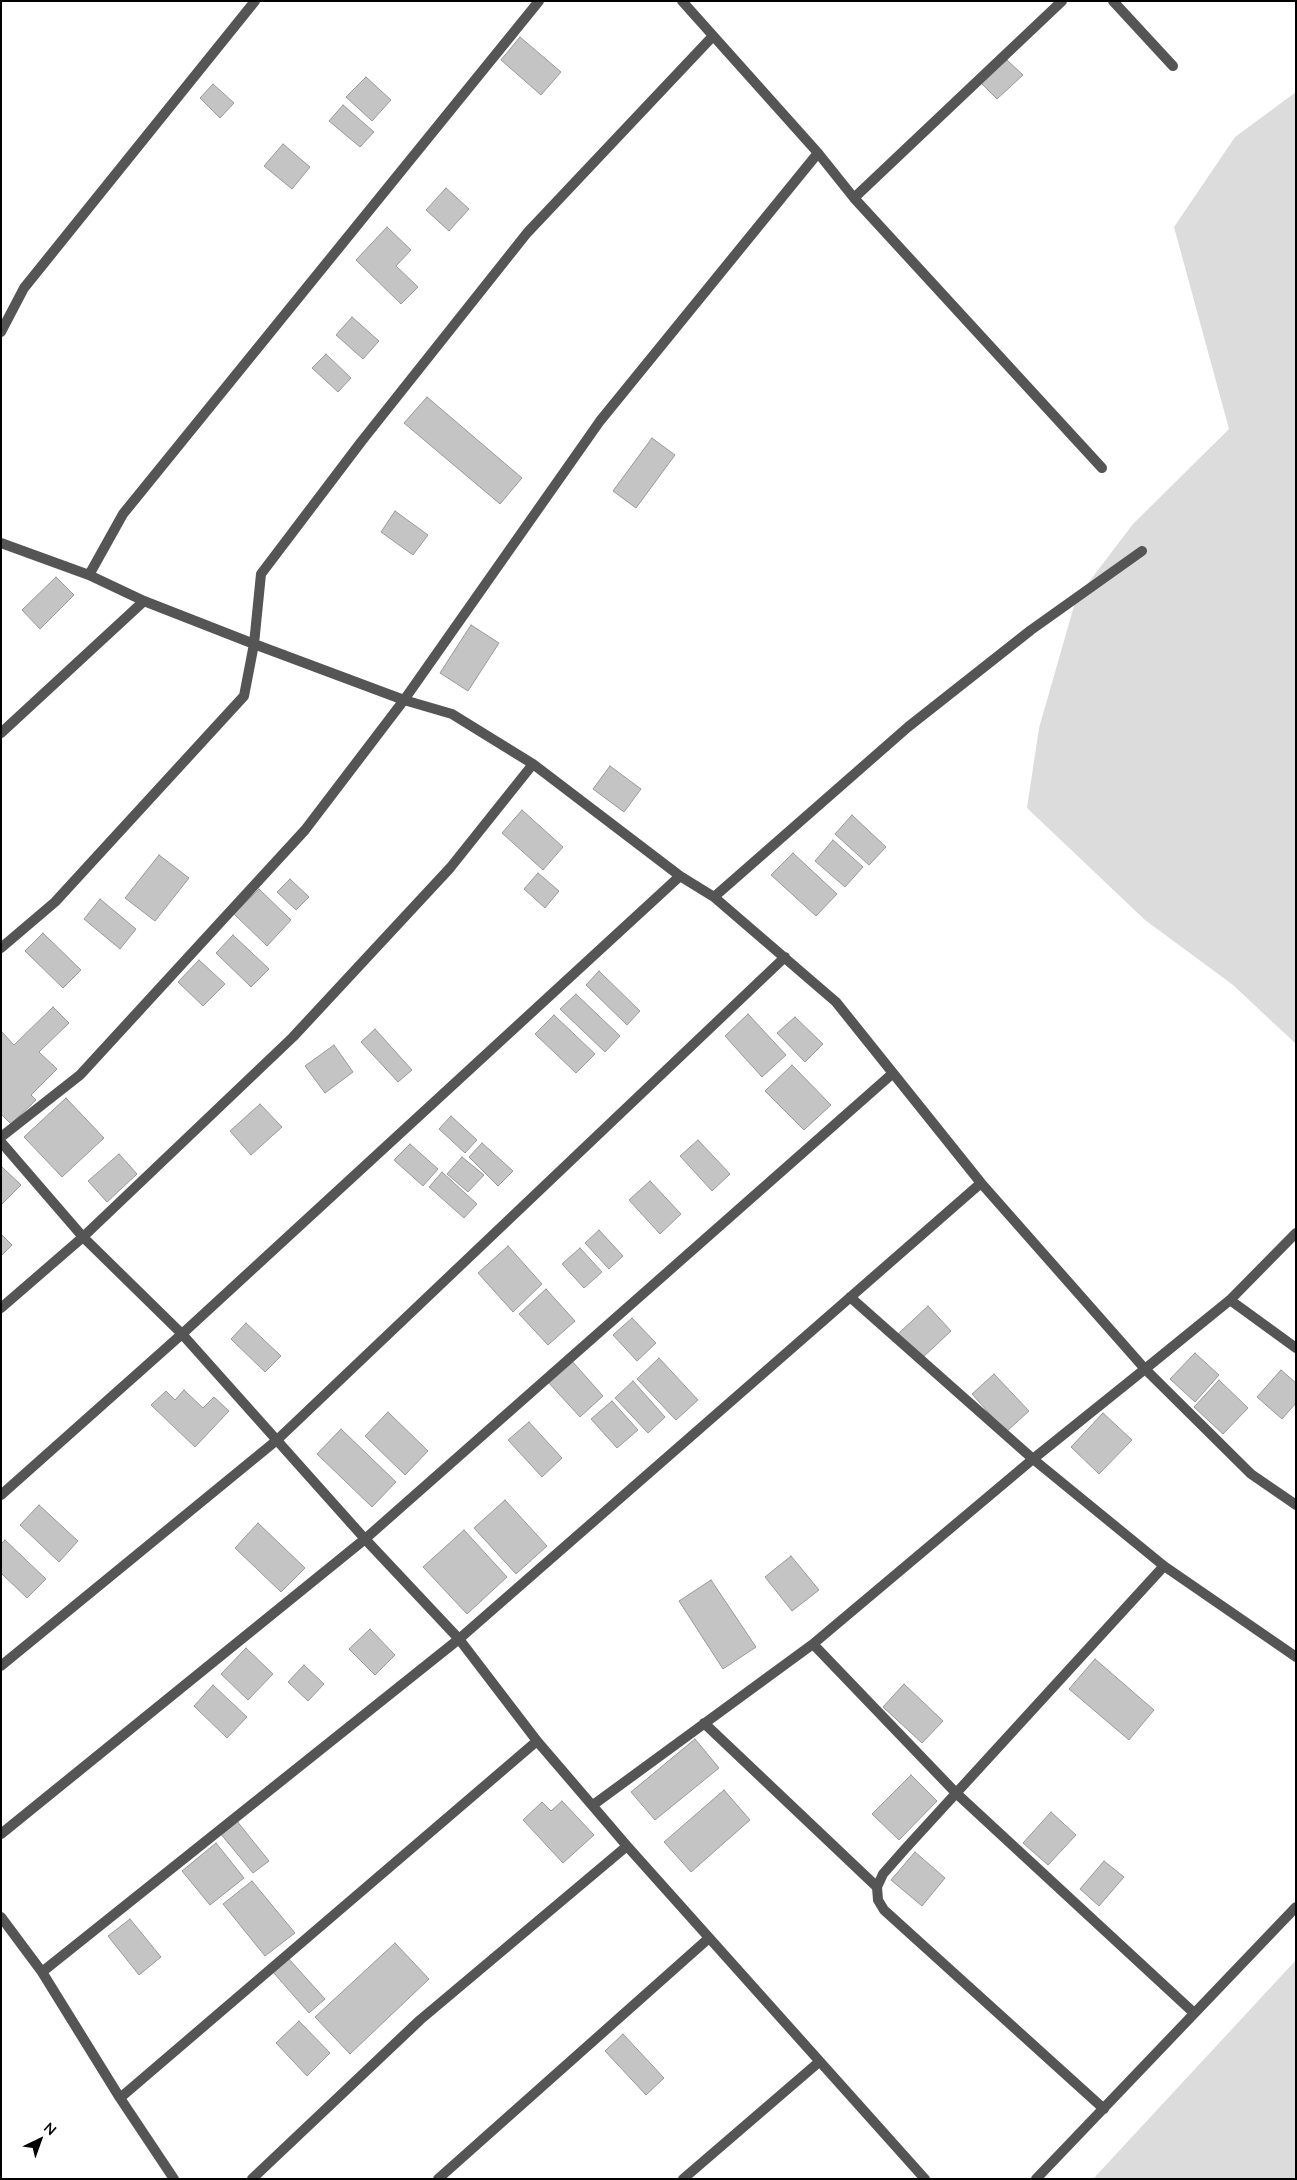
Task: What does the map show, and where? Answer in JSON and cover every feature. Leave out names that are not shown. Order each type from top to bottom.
[{"type":"street","points":[[1,332],[24,288],[255,1]]},
{"type":"street","points":[[88,575],[123,514],[538,1]]},
{"type":"street","points":[[682,1],[818,152],[854,198],[1102,468]]},
{"type":"street","points":[[854,198],[1062,1]]},
{"type":"street","points":[[1113,1],[1173,66]]},
{"type":"street","points":[[1,948],[55,902],[244,696],[254,644],[261,574],[361,442],[527,233],[713,36]]},
{"type":"street","points":[[1,1137],[80,1075],[305,830],[404,700],[600,421],[818,152]]},
{"type":"street","points":[[1,543],[88,575],[144,602],[254,644],[404,700],[452,714],[533,764],[680,876],[714,898],[836,1002],[981,1183],[1145,1369],[1251,1474],[1296,1505]]},
{"type":"street","points":[[714,898],[908,727],[1031,630],[1142,551]]},
{"type":"street","points":[[1,732],[144,602]]},
{"type":"street","points":[[1,1308],[83,1237],[293,1037],[450,868],[533,764]]},
{"type":"street","points":[[1,1495],[182,1334],[680,876]]},
{"type":"street","points":[[1,1666],[277,1440],[785,957]]},
{"type":"street","points":[[1,1834],[366,1539],[892,1074]]},
{"type":"street","points":[[1,1142],[83,1237],[182,1334],[366,1539],[459,1639],[537,1742],[627,1846],[925,2179]]},
{"type":"street","points":[[42,1972],[459,1639],[981,1183]]},
{"type":"street","points":[[593,1805],[812,1644],[1034,1459],[1230,1300],[1296,1233]]},
{"type":"street","points":[[850,1297],[1034,1459],[1164,1566],[1296,1657]]},
{"type":"street","points":[[1230,1300],[1296,1348]]},
{"type":"street","points":[[1104,2109],[884,1910],[878,1900],[877,1887],[883,1874],[1164,1566]]},
{"type":"street","points":[[812,1644],[956,1793],[1194,2013]]},
{"type":"street","points":[[704,1723],[877,1887]]},
{"type":"street","points":[[120,2098],[537,1742]]},
{"type":"street","points":[[252,2179],[420,2020],[627,1846]]},
{"type":"street","points":[[1036,2179],[1296,1906]]},
{"type":"street","points":[[1,1917],[42,1972],[120,2098],[174,2179]]},
{"type":"street","points":[[438,2179],[710,1938]]},
{"type":"street","points":[[684,2179],[819,2062]]},
{"type":"shaded area","points":[[1296,92],[1296,1044],[1233,985],[1145,920],[1027,808],[1039,728],[1076,599],[1133,524],[1229,429],[1174,227],[1235,137]]},
{"type":"shaded area","points":[[1296,1960],[1296,2179],[1093,2179]]},
{"type":"building","points":[[520,37],[561,72],[541,95],[501,60]]},
{"type":"building","points":[[1007,60],[1023,75],[997,99],[981,83]]},
{"type":"building","points":[[366,77],[391,100],[372,121],[346,97]]},
{"type":"building","points":[[213,84],[234,103],[220,118],[200,98]]},
{"type":"building","points":[[343,105],[374,132],[360,147],[329,121]]},
{"type":"building","points":[[283,144],[310,167],[292,189],[264,166]]},
{"type":"building","points":[[446,188],[469,209],[449,231],[426,210]]},
{"type":"building","points":[[387,227],[411,250],[396,266],[418,287],[401,304],[356,260]]},
{"type":"building","points":[[352,317],[379,341],[363,359],[336,335]]},
{"type":"building","points":[[326,354],[351,378],[338,392],[312,368]]},
{"type":"building","points":[[427,397],[522,478],[500,504],[404,423]]},
{"type":"building","points":[[652,438],[675,455],[636,508],[613,491]]},
{"type":"building","points":[[395,511],[428,535],[413,555],[381,532]]},
{"type":"building","points":[[56,577],[74,595],[40,629],[22,610]]},
{"type":"building","points":[[471,625],[499,643],[468,691],[440,673]]},
{"type":"building","points":[[610,766],[641,789],[624,812],[593,789]]},
{"type":"building","points":[[522,810],[563,847],[543,870],[502,833]]},
{"type":"building","points":[[852,815],[886,847],[869,865],[835,834]]},
{"type":"building","points":[[833,840],[863,867],[845,887],[815,861]]},
{"type":"building","points":[[793,853],[837,894],[816,916],[771,875]]},
{"type":"building","points":[[159,855],[189,878],[155,921],[125,898]]},
{"type":"building","points":[[538,873],[559,891],[545,908],[524,889]]},
{"type":"building","points":[[290,879],[309,897],[296,910],[277,892]]},
{"type":"building","points":[[259,889],[291,920],[267,946],[234,914]]},
{"type":"building","points":[[100,899],[136,929],[120,949],[84,919]]},
{"type":"building","points":[[43,933],[81,970],[63,988],[25,951]]},
{"type":"building","points":[[233,935],[269,969],[251,987],[216,953]]},
{"type":"building","points":[[199,960],[225,984],[203,1006],[178,982]]},
{"type":"building","points":[[599,971],[640,1011],[627,1025],[586,985]]},
{"type":"building","points":[[576,994],[620,1036],[605,1052],[560,1009]]},
{"type":"building","points":[[53,1007],[69,1023],[39,1052],[57,1069],[31,1095],[36,1100],[11,1124],[1,1114],[1,1031],[14,1045]]},
{"type":"building","points":[[748,1014],[786,1055],[762,1077],[725,1036]]},
{"type":"building","points":[[554,1015],[595,1054],[576,1073],[535,1034]]},
{"type":"building","points":[[795,1017],[823,1044],[805,1062],[777,1033]]},
{"type":"building","points":[[375,1029],[412,1070],[398,1082],[361,1042]]},
{"type":"building","points":[[334,1045],[353,1072],[325,1093],[305,1066]]},
{"type":"building","points":[[792,1065],[831,1105],[804,1130],[765,1091]]},
{"type":"building","points":[[66,1098],[104,1138],[62,1177],[24,1137]]},
{"type":"building","points":[[260,1104],[282,1127],[251,1155],[230,1131]]},
{"type":"building","points":[[451,1116],[477,1140],[465,1153],[439,1129]]},
{"type":"building","points":[[698,1140],[730,1174],[712,1191],[680,1156]]},
{"type":"building","points":[[482,1143],[513,1171],[498,1186],[469,1157]]},
{"type":"building","points":[[410,1144],[438,1169],[423,1186],[394,1160]]},
{"type":"building","points":[[119,1154],[137,1174],[107,1202],[88,1181]]},
{"type":"building","points":[[462,1157],[484,1175],[468,1192],[447,1174]]},
{"type":"building","points":[[1,1166],[21,1185],[1,1205]]},
{"type":"building","points":[[442,1172],[477,1204],[464,1218],[429,1187]]},
{"type":"building","points":[[650,1181],[681,1214],[660,1234],[629,1200]]},
{"type":"building","points":[[599,1230],[623,1256],[609,1269],[585,1243]]},
{"type":"building","points":[[1,1234],[12,1245],[1,1256]]},
{"type":"building","points":[[508,1246],[542,1284],[513,1312],[478,1273]]},
{"type":"building","points":[[580,1248],[602,1272],[584,1288],[562,1264]]},
{"type":"building","points":[[546,1289],[575,1321],[548,1345],[519,1314]]},
{"type":"building","points":[[928,1306],[951,1331],[921,1359],[898,1334]]},
{"type":"building","points":[[632,1318],[656,1343],[637,1361],[613,1335]]},
{"type":"building","points":[[246,1323],[281,1356],[265,1372],[231,1339]]},
{"type":"building","points":[[1195,1353],[1219,1375],[1195,1402],[1170,1379]]},
{"type":"building","points":[[659,1358],[698,1400],[676,1420],[637,1379]]},
{"type":"building","points":[[571,1360],[603,1396],[580,1417],[548,1382]]},
{"type":"building","points":[[1281,1370],[1296,1383],[1296,1403],[1282,1419],[1257,1397]]},
{"type":"building","points":[[994,1374],[1029,1411],[1006,1432],[972,1394]]},
{"type":"building","points":[[1219,1380],[1248,1408],[1223,1434],[1194,1407]]},
{"type":"building","points":[[633,1381],[665,1417],[648,1433],[615,1398]]},
{"type":"building","points":[[184,1390],[203,1408],[214,1397],[229,1411],[195,1447],[151,1405],[166,1391],[175,1400]]},
{"type":"building","points":[[612,1401],[638,1430],[617,1448],[591,1419]]},
{"type":"building","points":[[388,1412],[428,1451],[405,1475],[365,1436]]},
{"type":"building","points":[[1103,1413],[1132,1440],[1099,1474],[1071,1447]]},
{"type":"building","points":[[529,1422],[562,1458],[542,1477],[508,1440]]},
{"type":"building","points":[[341,1429],[396,1482],[372,1507],[317,1454]]},
{"type":"building","points":[[505,1500],[547,1546],[516,1574],[474,1528]]},
{"type":"building","points":[[39,1505],[78,1541],[59,1562],[20,1525]]},
{"type":"building","points":[[258,1523],[305,1568],[281,1592],[235,1548]]},
{"type":"building","points":[[464,1530],[507,1577],[467,1614],[423,1567]]},
{"type":"building","points":[[5,1540],[46,1579],[27,1598],[1,1573],[1,1544]]},
{"type":"building","points":[[791,1556],[819,1590],[792,1611],[765,1577]]},
{"type":"building","points":[[711,1580],[756,1647],[723,1669],[679,1601]]},
{"type":"building","points":[[370,1629],[395,1655],[375,1675],[349,1649]]},
{"type":"building","points":[[246,1648],[273,1674],[248,1700],[221,1674]]},
{"type":"building","points":[[1095,1659],[1154,1710],[1129,1740],[1069,1689]]},
{"type":"building","points":[[304,1665],[324,1684],[308,1701],[288,1682]]},
{"type":"building","points":[[904,1684],[943,1721],[922,1743],[883,1707]]},
{"type":"building","points":[[213,1685],[247,1717],[227,1738],[194,1706]]},
{"type":"building","points":[[695,1739],[719,1768],[655,1820],[631,1792]]},
{"type":"building","points":[[911,1775],[937,1801],[899,1840],[872,1814]]},
{"type":"building","points":[[724,1790],[750,1820],[691,1872],[664,1842]]},
{"type":"building","points":[[562,1801],[594,1835],[563,1863],[523,1820],[542,1802],[551,1811]]},
{"type":"building","points":[[1051,1812],[1076,1835],[1048,1865],[1023,1843]]},
{"type":"building","points":[[236,1820],[269,1861],[253,1873],[220,1833]]},
{"type":"building","points":[[216,1843],[244,1878],[210,1905],[182,1871]]},
{"type":"building","points":[[915,1852],[945,1878],[922,1906],[891,1880]]},
{"type":"building","points":[[1104,1861],[1124,1877],[1099,1906],[1080,1889]]},
{"type":"building","points":[[252,1881],[295,1933],[265,1956],[223,1904]]},
{"type":"building","points":[[130,1919],[161,1957],[139,1975],[108,1936]]},
{"type":"building","points":[[395,1943],[429,1979],[350,2054],[315,2017]]},
{"type":"building","points":[[288,1958],[325,1999],[309,2013],[273,1972]]},
{"type":"building","points":[[299,2021],[330,2053],[307,2076],[276,2043]]},
{"type":"building","points":[[623,2034],[664,2078],[646,2095],[605,2051]]}]
